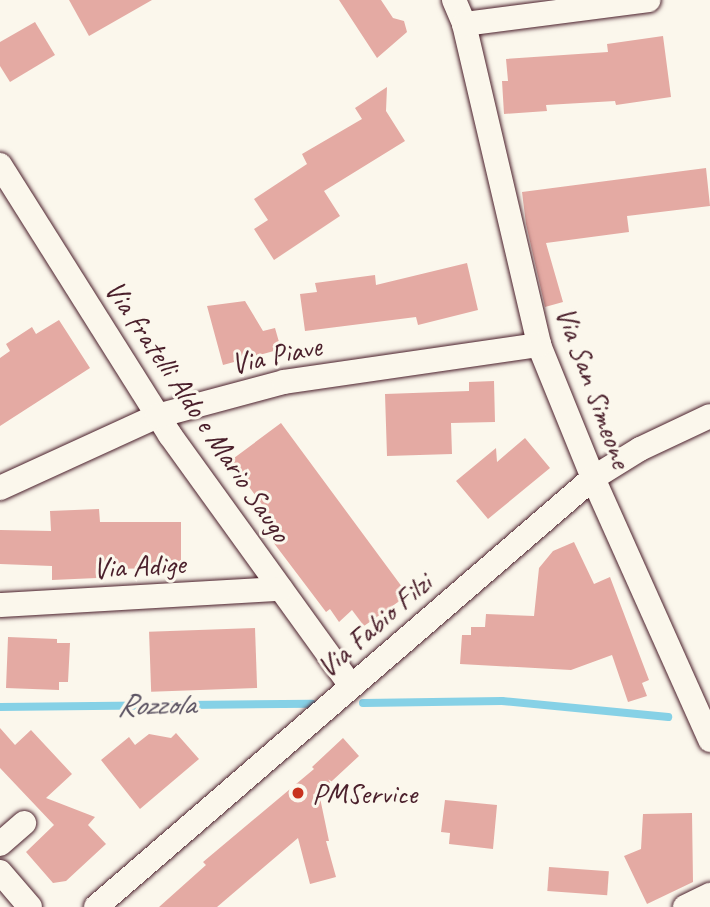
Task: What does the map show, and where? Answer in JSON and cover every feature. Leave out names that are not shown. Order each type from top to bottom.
[{"type":"street","name":"Via San Simeone","points":[[454,0],[464,24],[539,345],[593,478],[708,731]]},
{"type":"street","points":[[464,24],[648,0]]},
{"type":"street","name":"Via fratelli Aldo e Mario Saugo","points":[[0,165],[157,416],[351,686]]},
{"type":"street","name":"Via Piave","points":[[0,488],[157,416],[284,382],[539,345]]},
{"type":"street","name":"Via Fabio Filzi","points":[[100,906],[593,478],[640,449],[710,416]]},
{"type":"street","name":"Via Adige","points":[[0,605],[281,589]]},
{"type":"street","points":[[0,844],[24,823]]},
{"type":"street","points":[[0,872],[30,907]]},
{"type":"building","points":[[69,0],[152,0],[89,36]]},
{"type":"building","points":[[339,0],[381,0],[393,18],[404,21],[407,32],[377,58]]},
{"type":"building","points":[[35,22],[55,55],[10,82],[0,66],[0,42]]},
{"type":"building","points":[[663,36],[671,97],[616,105],[615,101],[546,105],[547,111],[504,114],[502,81],[508,81],[506,59],[608,52],[607,44]]},
{"type":"building","points":[[387,87],[386,111],[405,141],[324,191],[340,216],[274,260],[254,229],[268,220],[254,199],[307,164],[302,154],[362,119],[355,108]]},
{"type":"building","points":[[706,168],[710,206],[627,216],[629,232],[546,243],[563,302],[545,307],[526,224],[522,192]]},
{"type":"building","points":[[467,263],[478,310],[418,325],[416,317],[305,331],[300,294],[317,292],[315,283],[375,275],[376,285]]},
{"type":"building","points":[[245,301],[263,331],[275,328],[281,349],[223,365],[207,306]]},
{"type":"building","points":[[59,320],[90,368],[0,426],[0,358],[10,351],[6,344],[32,327],[36,334]]},
{"type":"building","points":[[494,381],[495,422],[451,423],[452,454],[387,456],[385,394],[469,391],[469,382]]},
{"type":"building","points":[[281,423],[408,595],[364,626],[352,610],[339,622],[330,609],[326,612],[267,534],[278,526],[230,461]]},
{"type":"building","points":[[525,438],[550,468],[488,519],[456,481],[496,448],[497,462]]},
{"type":"building","points":[[99,509],[100,522],[181,522],[181,568],[97,569],[97,578],[52,580],[52,566],[0,564],[0,530],[51,531],[50,511]]},
{"type":"building","points":[[574,542],[594,584],[610,577],[649,680],[642,683],[647,696],[628,702],[612,655],[571,670],[460,664],[462,635],[471,635],[471,627],[485,627],[486,614],[534,616],[539,568],[553,551]]},
{"type":"building","points":[[255,628],[257,688],[151,692],[149,632]]},
{"type":"building","points":[[8,637],[57,639],[57,643],[70,643],[68,682],[59,682],[59,690],[6,688]]},
{"type":"building","points":[[0,728],[15,745],[31,730],[72,774],[46,798],[95,817],[88,825],[106,844],[66,881],[53,883],[26,852],[54,825],[0,768]]},
{"type":"building","points":[[176,733],[199,759],[140,809],[101,760],[129,737],[135,745],[149,734],[171,738]]},
{"type":"building","points":[[343,738],[359,756],[319,793],[329,841],[326,841],[336,877],[310,884],[298,838],[217,907],[159,907],[206,865],[203,862],[314,769],[312,767]]},
{"type":"building","points":[[445,800],[497,805],[493,849],[449,844],[450,833],[441,832]]},
{"type":"building","points":[[692,813],[693,882],[647,904],[624,856],[641,849],[643,814]]},
{"type":"building","points":[[549,867],[609,871],[607,895],[547,891]]},
{"type":"waterway","name":"Rozzola","points":[[363,703],[502,701],[668,717]]},
{"type":"waterway","name":"Rozzola","points":[[0,707],[312,704]]},
{"type":"place","name":"PMService","points":[[298,793]]}]
